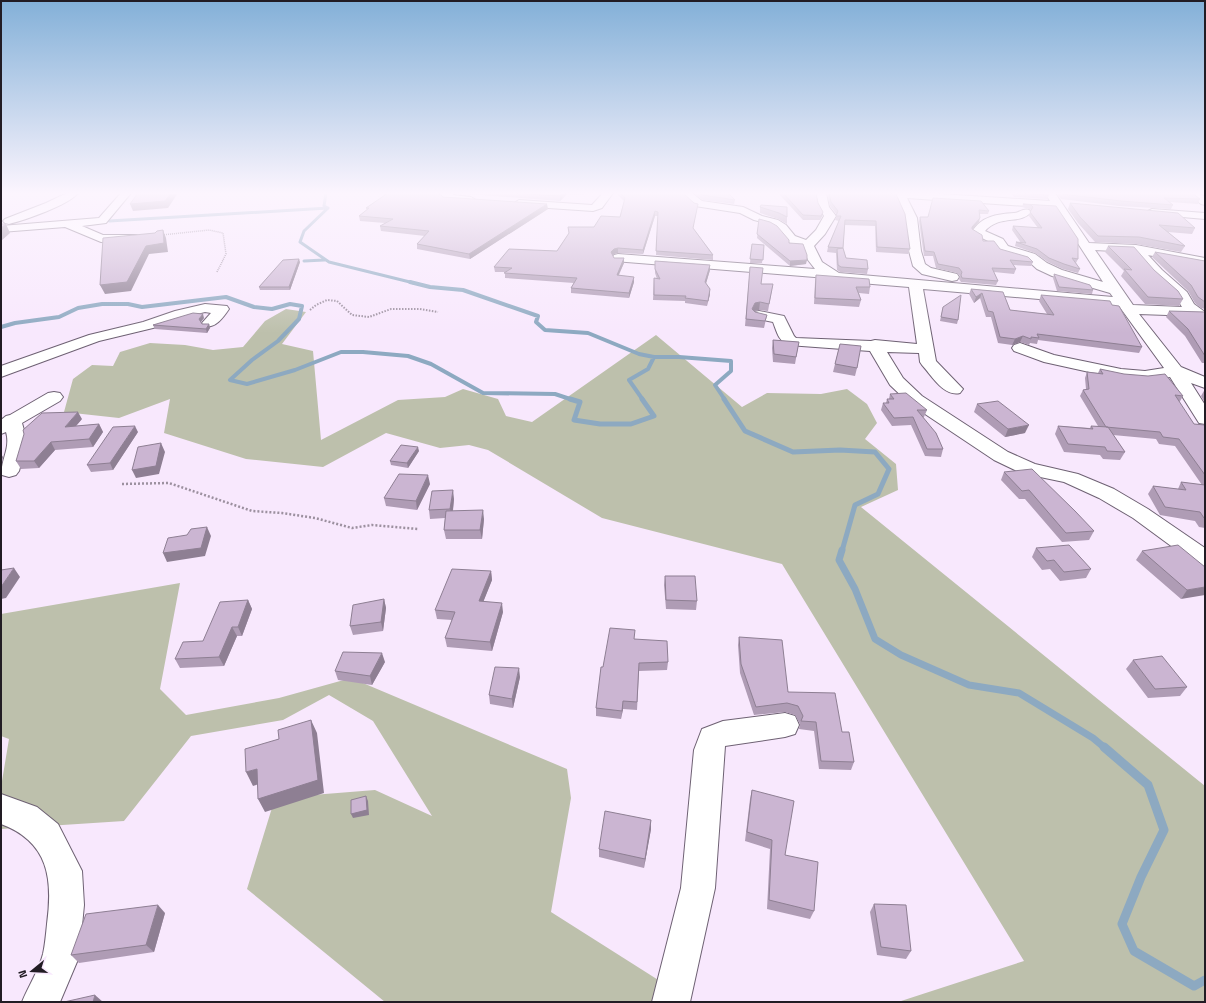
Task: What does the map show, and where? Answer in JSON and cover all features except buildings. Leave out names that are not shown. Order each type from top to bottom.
[{"type":"street","points":[[793,240],[808,245]]},
{"type":"street","points":[[808,245],[815,240]]},
{"type":"street","points":[[914,240],[919,266],[927,271],[972,282],[998,292]]},
{"type":"street","points":[[994,240],[999,242],[1003,249],[1031,257],[1050,271],[1115,290]]},
{"type":"street","points":[[1082,240],[1115,290],[1175,372],[1205,419]]},
{"type":"street","points":[[808,245],[814,262],[828,274]]},
{"type":"street","points":[[1085,246],[1136,249],[1205,262]]},
{"type":"street","points":[[1136,249],[1157,273],[1182,295],[1188,306],[1200,313]]},
{"type":"street","points":[[618,258],[828,274],[836,277],[1200,313]]},
{"type":"street","points":[[915,284],[928,362],[954,389]]},
{"type":"street","points":[[1,372],[94,338],[148,325],[205,308],[222,309],[209,323]]},
{"type":"street","points":[[759,315],[779,319],[787,339],[793,342],[925,350]]},
{"type":"street","points":[[875,346],[896,381],[916,400],[1002,456],[1016,465],[1070,478],[1105,493],[1142,515],[1205,559]]},
{"type":"street","points":[[1020,348],[1050,359],[1121,374],[1145,376],[1175,372],[1205,383]]},
{"type":"street","points":[[9,471],[18,441],[7,424],[54,397]]},
{"type":"street","points":[[672,1002],[698,888],[709,750],[712,738],[723,734],[784,725]]},
{"type":"street","points":[[1,809],[26,818],[47,834],[66,871],[68,905],[61,957],[41,1002]]},
{"type":"path","points":[[217,272],[226,254],[224,240]]},
{"type":"path","points":[[310,310],[319,302],[334,300],[344,306],[352,315],[370,317],[391,310],[420,309],[438,312]]},
{"type":"path","points":[[122,484],[170,483],[252,511],[282,513],[315,518],[352,528],[372,525],[418,529]]},
{"type":"green space","points":[[286,309],[306,312],[282,344],[313,351],[321,440],[398,400],[445,397],[463,389],[498,399],[506,416],[532,422],[656,335],[742,407],[767,393],[821,394],[847,389],[867,404],[877,423],[865,439],[896,464],[898,490],[861,507],[1205,786],[1205,1002],[898,1002],[1024,961],[782,564],[602,518],[488,450],[469,445],[440,448],[386,433],[323,467],[246,459],[164,433],[170,399],[119,418],[64,412],[73,379],[92,365],[113,366],[120,352],[150,343],[185,345],[213,350],[243,347],[265,321]]},
{"type":"green space","points":[[180,583],[160,689],[186,715],[279,698],[351,678],[567,769],[571,798],[551,912],[693,1002],[385,1002],[247,889],[275,798],[375,790],[432,816],[373,721],[329,695],[283,720],[191,736],[124,821],[1,829],[1,787],[9,739],[1,736],[1,614]]},
{"type":"waterway","points":[[301,240],[300,242],[329,262],[414,283]]},
{"type":"waterway","points":[[304,261],[324,260]]},
{"type":"waterway","points":[[410,282],[414,283]]},
{"type":"waterway","points":[[414,283],[430,287],[463,290],[538,316],[536,322],[545,330],[588,333],[639,354],[654,357]]},
{"type":"waterway","points":[[1,327],[15,323],[59,317],[78,308],[102,304],[128,304],[142,307],[226,297],[254,307],[272,309],[290,304],[302,306],[299,319],[278,341],[252,360],[230,380],[247,384],[295,370],[341,352],[363,352],[408,356],[431,364],[483,393],[555,394],[570,399]]},
{"type":"waterway","points":[[643,400],[629,380],[648,369],[654,357]]},
{"type":"waterway","points":[[654,357],[679,357],[731,361],[731,371],[715,385],[725,400]]},
{"type":"waterway","points":[[570,399],[580,402],[574,420],[600,424],[631,424],[654,416],[642,399]]},
{"type":"waterway","points":[[724,399],[745,431],[793,452],[840,450],[875,452],[889,469],[878,494],[855,505],[842,551]]},
{"type":"waterway","points":[[842,550],[839,560],[855,589],[875,639],[901,655],[969,685],[1019,693],[1093,738],[1105,748]]},
{"type":"waterway","points":[[1104,747],[1148,785],[1164,830],[1141,877],[1122,924],[1134,951],[1194,986],[1205,980]]}]
